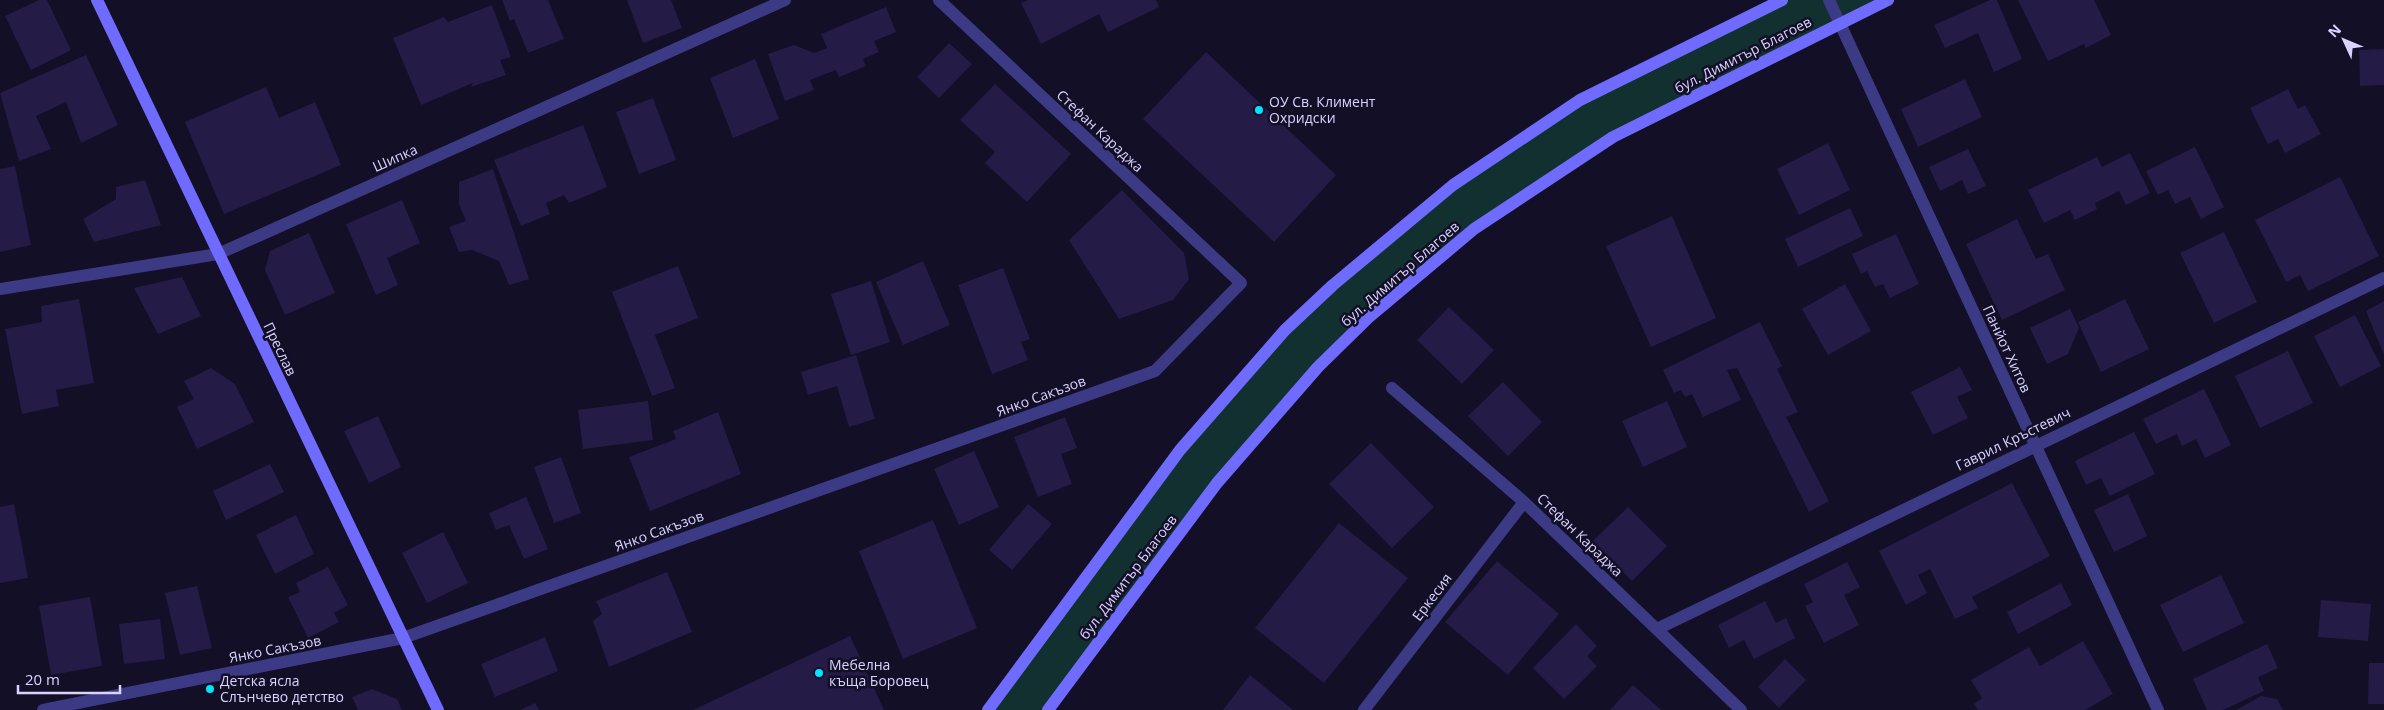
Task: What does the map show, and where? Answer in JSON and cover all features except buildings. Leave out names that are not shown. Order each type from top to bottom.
[{"type":"main road","name":"Преслав","points":[[97,0],[438,710]]},
{"type":"main road","points":[[988,710],[1180,450],[1285,330],[1333,285],[1452,185],[1580,100],[1782,0]]},
{"type":"main road","name":"бул. Димитър Благоев","points":[[1048,710],[1217,483],[1318,366],[1368,318],[1474,229],[1613,138],[1888,0]]},
{"type":"street","name":"Шипка","points":[[0,289],[218,254],[785,0]]},
{"type":"street","name":"Стефан Караджа","points":[[939,0],[1241,283]]},
{"type":"street","name":"Панйот Хитов","points":[[1828,0],[2158,710]]},
{"type":"street","name":"Гаврил Кръстевич","points":[[1657,629],[2384,278]]},
{"type":"street","name":"Янко Сакъзов","points":[[43,710],[403,638],[1155,372],[1241,283]]},
{"type":"street","name":"Стефан Караджа","points":[[1392,388],[1524,502],[1741,710]]},
{"type":"street","name":"Еркесия","points":[[1364,710],[1524,502]]},
{"type":"green space","points":[[1782,0],[1888,0],[1613,137],[1474,229],[1368,318],[1217,483],[1048,710],[988,710],[1180,450],[1285,330],[1453,185],[1580,100]]},
{"type":"place","name":"ОУ Св. Климент Охридски","points":[[1259,110]]},
{"type":"place","name":"Мебелна къща Боровец","points":[[819,673]]},
{"type":"place","name":"Детска ясла Слънчево детство","points":[[210,689]]}]
